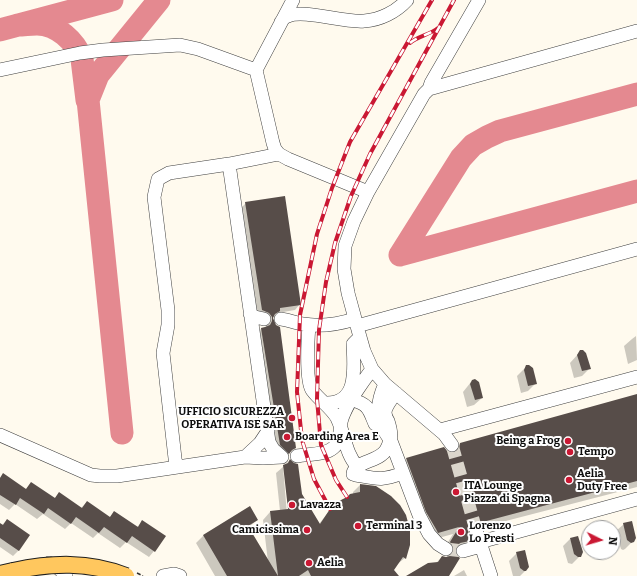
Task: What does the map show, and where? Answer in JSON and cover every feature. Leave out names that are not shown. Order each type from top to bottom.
[{"type":"main road","points":[[3,572],[55,564],[74,564],[100,568],[126,576]]},
{"type":"lane","points":[[293,0],[256,70],[275,150],[278,154],[288,159],[368,192]]},
{"type":"lane","points":[[280,23],[286,16],[294,14],[359,22],[369,21],[389,13],[407,0]]},
{"type":"lane","points":[[452,445],[440,430],[385,384],[372,369],[364,351],[346,284],[344,255],[348,234],[368,192],[424,94],[429,89],[478,0]]},
{"type":"lane","points":[[429,89],[637,31]]},
{"type":"lane","points":[[0,70],[80,53],[114,49],[180,45],[198,49],[256,70]]},
{"type":"lane","points":[[176,467],[163,353],[168,325],[168,310],[154,197],[158,179],[169,173],[229,164],[278,154]]},
{"type":"lane","points":[[0,435],[84,472],[100,476],[117,476],[245,456],[263,458],[282,457],[270,446],[229,164]]},
{"type":"lane","points":[[282,319],[309,325],[357,327],[637,249]]},
{"type":"lane","points":[[250,314],[264,319]]},
{"type":"lane","points":[[309,325],[309,383],[312,390],[336,417],[341,426],[349,456],[357,466]]},
{"type":"lane","points":[[324,403],[334,403],[339,401],[350,390],[354,378],[353,344],[357,327]]},
{"type":"lane","points":[[297,456],[331,450],[335,447],[340,439],[343,417],[355,392],[372,369]]},
{"type":"lane","points":[[440,430],[637,377]]},
{"type":"lane","points":[[385,384],[378,402],[378,414],[385,433],[391,441],[419,515],[429,534],[438,544],[446,549]]},
{"type":"lane","points":[[396,393],[386,408],[385,414],[391,429],[391,441],[382,456],[357,466],[353,470],[353,474],[381,480],[403,473]]},
{"type":"lane","points":[[352,400],[361,402],[368,408],[380,435],[391,441]]},
{"type":"lane","points":[[245,456],[260,443],[268,431]]},
{"type":"lane","points":[[464,551],[479,540],[637,499]]},
{"type":"lane","points":[[479,540],[491,576]]},
{"type":"lane","points":[[3,572],[27,565],[51,563],[58,567],[66,576]]},
{"type":"lane","points":[[162,576],[174,574],[180,576]]},
{"type":"building","points":[[285,196],[301,305],[280,308],[280,311],[275,314],[273,318],[276,325],[280,327],[296,448],[289,454],[280,445],[261,328],[270,325],[272,317],[269,313],[262,310],[245,202]]},
{"type":"building","points":[[580,350],[583,350],[586,353],[591,369],[582,371],[577,355]]},
{"type":"building","points":[[526,365],[533,368],[537,384],[528,386],[524,370]]},
{"type":"building","points":[[475,379],[479,382],[483,398],[475,400],[470,384],[472,380]]},
{"type":"building","points":[[637,394],[637,481],[479,523],[473,523],[468,529],[470,541],[460,543],[455,549],[455,554],[460,558],[449,576],[406,576],[428,563],[438,562],[442,556],[450,556],[454,549],[450,542],[459,527],[438,533],[426,512],[406,458],[444,447],[448,452],[453,453],[459,449],[460,443]]},
{"type":"building","name":"Terminal 3","points":[[290,459],[294,463],[298,464],[302,494],[320,524],[330,509],[337,502],[350,494],[360,492],[360,484],[376,486],[391,496],[400,505],[406,515],[410,530],[410,545],[406,559],[403,557],[394,570],[399,576],[311,576],[308,570],[299,576],[278,576],[270,511],[288,509],[283,465],[288,463]]},
{"type":"building","points":[[3,473],[26,489],[31,482],[55,498],[59,492],[82,508],[87,501],[110,517],[114,511],[138,527],[142,520],[166,536],[155,552],[132,536],[127,543],[104,527],[99,533],[76,517],[71,524],[48,508],[44,514],[20,498],[16,505],[0,495],[0,478]]},
{"type":"building","points":[[250,506],[258,520],[248,526],[278,576],[227,576],[203,535]]},
{"type":"building","points":[[7,519],[30,535],[19,551],[0,538],[0,523],[3,525]]},
{"type":"building","points":[[632,521],[636,538],[634,542],[631,543],[627,540],[623,523]]},
{"type":"building","points":[[578,536],[581,546],[581,557],[574,554],[570,538]]},
{"type":"building","points":[[525,550],[529,567],[526,571],[524,571],[520,568],[516,552]]},
{"type":"taxiway","points":[[0,30],[112,0]]},
{"type":"taxiway","points":[[122,433],[88,100],[98,75],[159,0]]},
{"type":"taxiway","points":[[18,25],[37,24],[51,27],[58,30],[70,40],[79,52],[82,59],[87,100]]},
{"type":"taxiway","points":[[400,255],[461,158],[473,145],[500,131],[637,94]]},
{"type":"taxiway","points":[[400,255],[637,191]]},
{"type":"tunnel","points":[[452,445],[476,530]]},
{"type":"tunnel","points":[[446,549],[463,551]]},
{"type":"railway","points":[[330,509],[314,479],[302,440],[297,392],[300,315],[317,234],[332,188],[350,142],[432,0]]},
{"type":"railway","points":[[347,497],[336,480],[321,445],[317,399],[319,330],[326,282],[335,243],[351,196],[370,154],[454,0]]},
{"type":"railway","points":[[410,43],[438,28]]},
{"type":"place","name":"UFFICIO SICUREZZA OPERATIVA ISE SAR","points":[[292,418]]},
{"type":"place","name":"Boarding Area E","points":[[287,437]]},
{"type":"place","name":"Being a Frog","points":[[568,441]]},
{"type":"place","name":"Tempo","points":[[570,452]]},
{"type":"place","name":"Aelia Duty Free","points":[[569,480]]},
{"type":"place","name":"ITA Lounge Piazza di Spagna","points":[[456,492]]},
{"type":"place","name":"Lavazza","points":[[292,505]]},
{"type":"place","name":"Terminal 3","points":[[358,526]]},
{"type":"place","name":"Camicissima","points":[[307,530]]},
{"type":"place","name":"Lorenzo Lo Presti","points":[[461,532]]},
{"type":"place","name":"Aelia","points":[[309,563]]}]
